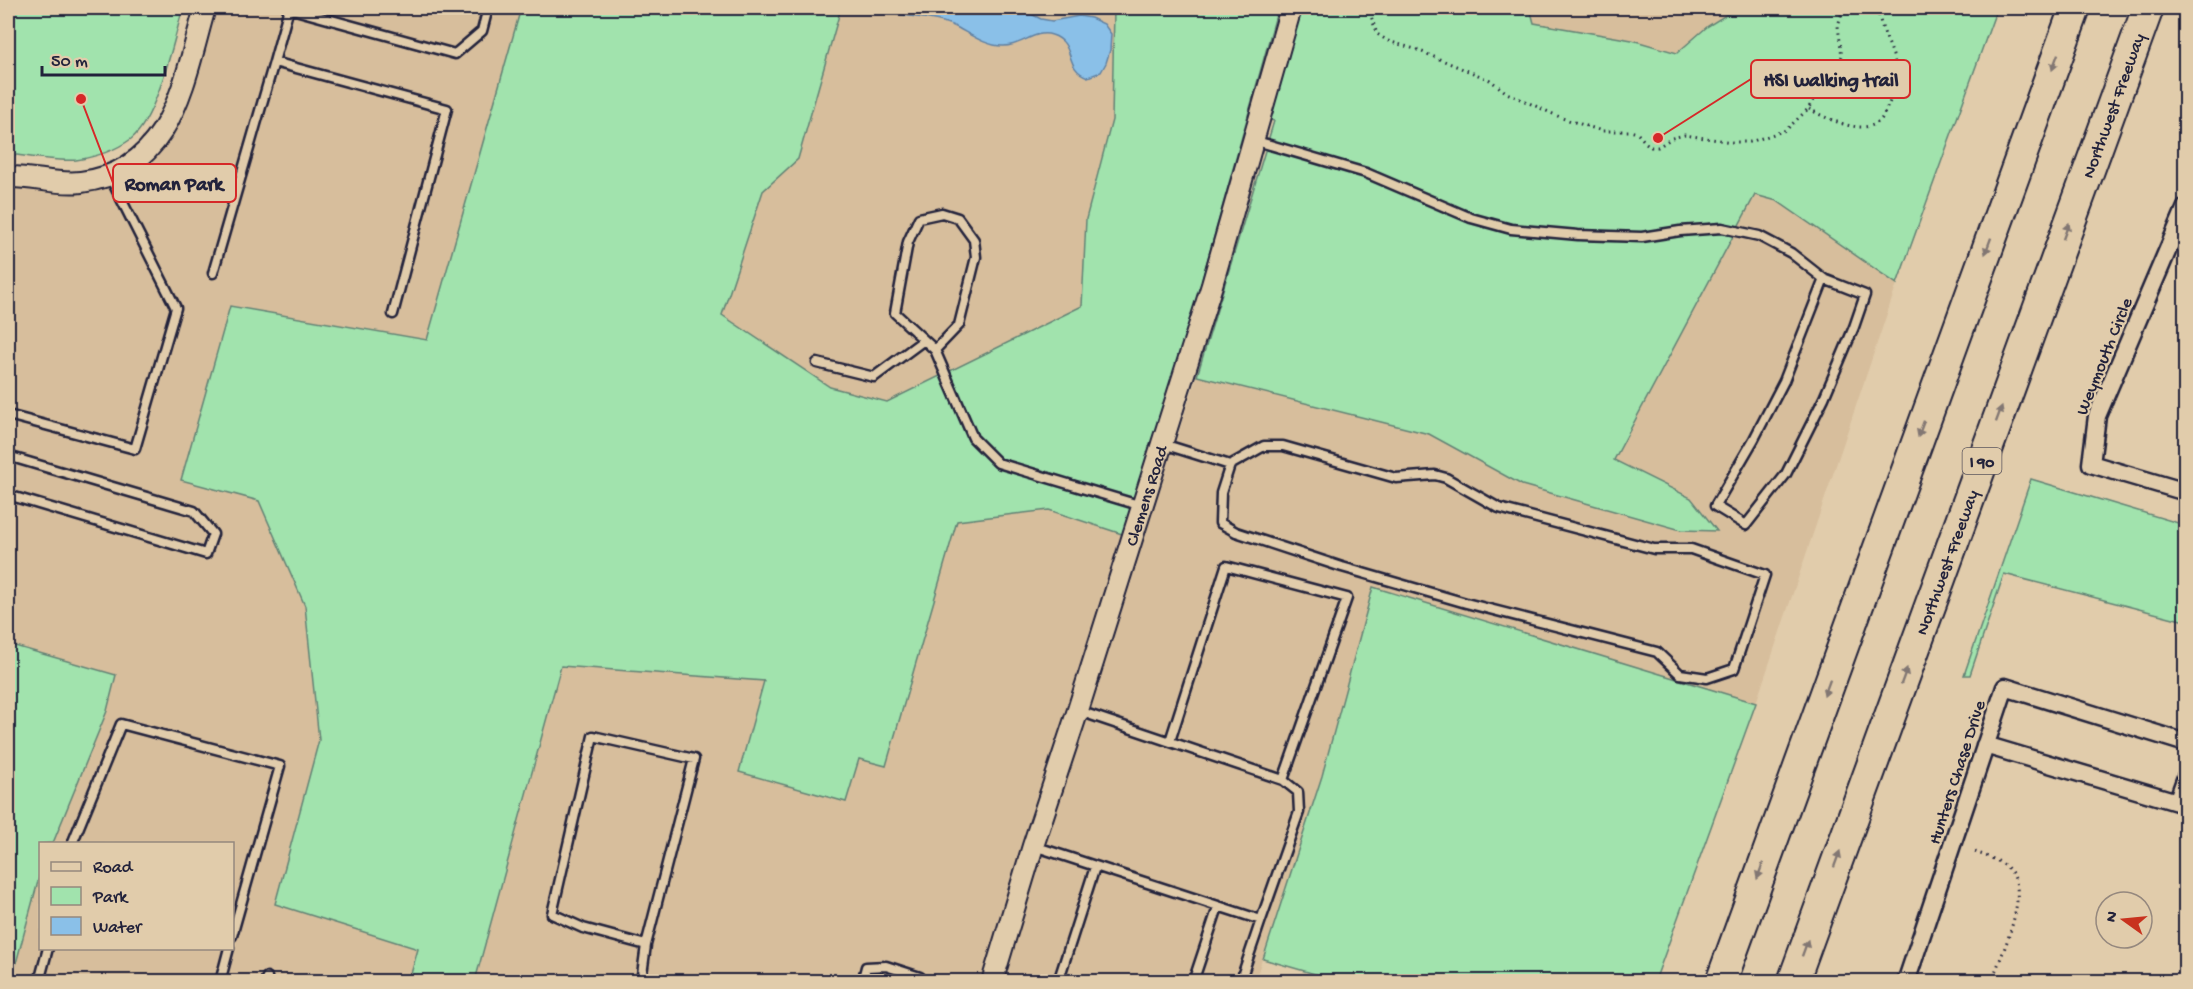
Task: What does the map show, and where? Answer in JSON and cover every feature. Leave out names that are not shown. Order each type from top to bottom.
[{"type":"highway","points":[[1720,981],[2076,8]]},
{"type":"highway","name":"Northwest Freeway","points":[[1793,981],[2148,8]]},
{"type":"street","points":[[8,177],[80,182],[124,168],[146,153],[161,135],[172,113],[205,8]]},
{"type":"street","name":"Clemens Road","points":[[992,981],[1212,285],[1291,8]]},
{"type":"street","name":"Weymouth Circle","points":[[2186,207],[2097,416],[2091,464],[2186,492]]},
{"type":"street","name":"Hunters Chase Drive","points":[[1906,981],[2005,687],[2186,743]]},
{"type":"street","points":[[1985,746],[2177,802],[2186,777]]},
{"type":"lane","points":[[213,273],[289,8],[455,54],[482,31],[488,8]]},
{"type":"lane","points":[[273,62],[447,109],[393,314]]},
{"type":"lane","points":[[1253,140],[1366,173],[1471,218],[1511,229],[1578,235],[1642,237],[1722,228],[1759,236],[1791,253],[1824,279],[1865,295],[1824,398],[1786,474],[1746,525],[1715,506],[1784,381],[1824,279]]},
{"type":"lane","points":[[8,415],[135,449],[176,308],[109,174]]},
{"type":"lane","points":[[935,350],[959,325],[976,257],[974,240],[958,218],[942,213],[919,218],[915,226],[908,242],[895,313],[935,350],[973,438],[998,463],[1143,506]]},
{"type":"lane","points":[[817,363],[874,377],[924,340]]},
{"type":"lane","points":[[1162,444],[1230,465],[1264,446],[1283,446],[1396,478],[1435,475],[1446,478],[1499,508],[1654,549],[1691,549],[1765,575],[1734,669],[1707,678],[1680,674],[1657,652],[1466,603],[1342,567],[1220,524],[1221,494],[1230,465]]},
{"type":"lane","points":[[8,456],[194,511],[213,534],[207,554],[8,495]]},
{"type":"lane","points":[[1170,741],[1226,566],[1347,598],[1284,780]]},
{"type":"lane","points":[[1078,710],[1284,780],[1298,792],[1299,812],[1240,981]]},
{"type":"lane","points":[[72,842],[122,724],[280,766],[234,929]]},
{"type":"lane","points":[[641,981],[646,945],[694,759],[593,735],[552,914],[583,928],[646,945]]},
{"type":"lane","points":[[1033,846],[1261,920]]},
{"type":"lane","points":[[1058,981],[1095,867]]},
{"type":"lane","points":[[1193,981],[1218,907]]},
{"type":"lane","points":[[39,981],[47,950]]},
{"type":"lane","points":[[220,981],[228,950]]},
{"type":"lane","points":[[862,981],[866,967],[886,966],[920,977]]},
{"type":"path","points":[[1365,8],[1371,16],[1377,34],[1388,41],[1415,49],[1490,80],[1507,93],[1562,118],[1602,131],[1637,133],[1651,147],[1658,147],[1672,138],[1685,135],[1732,142],[1750,142],[1786,130],[1808,109],[1827,73],[1839,63],[1842,56],[1838,26],[1843,8]]},
{"type":"path","points":[[1808,109],[1834,121],[1855,127],[1870,127],[1881,119],[1896,85],[1897,68],[1878,8]]},
{"type":"path","points":[[1976,852],[1998,860],[2013,873],[2018,899],[2012,927],[1990,981]]},
{"type":"shaded area","points":[[213,8],[521,8],[427,340],[230,306],[182,480],[259,501],[305,606],[319,740],[275,904],[418,949],[409,981],[11,981],[39,878],[39,950],[234,950],[234,842],[53,842],[107,711],[8,644],[8,189],[88,192],[124,178],[154,157],[180,111]]},
{"type":"shaded area","points":[[841,8],[1114,8],[1112,120],[1086,219],[1082,307],[887,402],[830,387],[722,315],[763,191],[798,159]]},
{"type":"shaded area","points":[[1530,8],[1737,8],[1708,26],[1677,53],[1632,40],[1534,23]]},
{"type":"shaded area","points":[[1755,195],[1777,200],[1897,284],[1756,703],[1373,587],[1322,776],[1255,981],[999,982],[1197,376],[1429,434],[1522,485],[1590,504]]},
{"type":"shaded area","points":[[1049,510],[1128,536],[983,981],[475,982],[561,666],[764,681],[859,758],[886,766],[957,521]]},
{"type":"green space","points":[[8,8],[183,8],[157,97],[140,129],[131,139],[105,152],[76,160],[52,160],[8,154]]},
{"type":"green space","points":[[521,8],[841,8],[798,159],[763,191],[722,315],[830,387],[887,402],[1082,306],[1086,219],[1112,120],[1114,8],[1278,8],[1128,536],[1049,510],[957,521],[886,766],[859,759],[846,802],[739,772],[764,681],[561,666],[475,981],[409,981],[418,949],[275,904],[319,740],[305,606],[259,501],[181,480],[230,306],[427,340]]},
{"type":"green space","points":[[1291,8],[1530,8],[1534,23],[1632,40],[1677,53],[1708,26],[1737,8],[1997,8],[1897,284],[1777,201],[1755,195],[1614,460],[1691,498],[1717,531],[1681,530],[1522,485],[1429,434],[1197,376],[1274,121],[1259,117]]},
{"type":"green space","points":[[2031,479],[2185,525],[2185,621],[2004,574],[1970,675],[1964,675]]},
{"type":"green space","points":[[1373,587],[1756,703],[1655,981],[1339,981],[1263,959],[1322,776]]},
{"type":"green space","points":[[8,644],[116,675],[107,711],[53,842],[39,842],[39,878],[11,982],[8,981]]},
{"type":"water","points":[[878,8],[1019,8],[1041,19],[1052,21],[1079,16],[1091,18],[1104,24],[1111,34],[1110,50],[1101,72],[1088,77],[1075,68],[1065,44],[1052,35],[1040,34],[1011,45],[998,46],[945,23]]},
{"type":"place","name":"Roman Park","points":[[81,99]]},
{"type":"place","name":"HSI walking trail","points":[[1658,138]]}]
